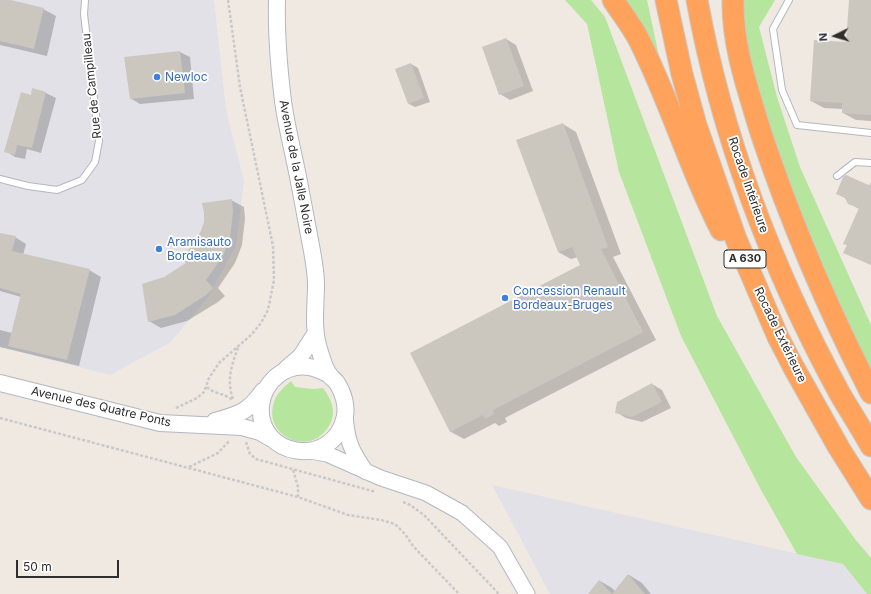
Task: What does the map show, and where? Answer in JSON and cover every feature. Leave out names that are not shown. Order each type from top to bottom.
[{"type":"highway","points":[[613,0],[637,36],[658,80],[708,204],[778,337]]},
{"type":"highway","name":"Rocade Extérieure","points":[[666,0],[682,74],[696,125],[736,239],[778,337],[839,448],[871,499]]},
{"type":"highway","name":"Rocade Intérieure","points":[[697,0],[716,87],[748,191],[796,306],[819,354],[840,394],[871,446]]},
{"type":"highway","points":[[732,0],[732,17],[739,54],[751,102],[776,178],[811,267],[846,345],[871,393]]},
{"type":"main road","name":"Avenue de la Jalle Noire","points":[[277,0],[278,51],[283,101],[308,226],[316,277],[315,334]]},
{"type":"main road","points":[[241,421],[268,384],[302,356],[315,334]]},
{"type":"main road","points":[[315,334],[319,351],[330,376]]},
{"type":"main road","points":[[268,384],[262,398],[260,412],[264,426],[272,439],[283,447],[296,451],[310,451],[323,447],[334,439],[341,428],[345,416],[346,405],[342,393],[335,381],[330,376],[319,370],[308,367],[296,367],[285,370]]},
{"type":"main road","name":"Avenue des Quatre Ponts","points":[[0,383],[160,423],[202,425],[241,421],[272,439]]},
{"type":"street","points":[[345,416],[347,435],[353,454],[366,472]]},
{"type":"street","points":[[310,451],[327,454],[366,472],[426,493],[462,513],[500,547],[527,594]]},
{"type":"lane","name":"Rue de Campilleau","points":[[0,179],[28,186],[57,190],[82,180],[95,162],[99,141],[84,14],[85,0]]},
{"type":"lane","points":[[790,0],[774,29],[782,90],[797,125],[871,133]]},
{"type":"lane","points":[[837,176],[855,162],[871,163]]},
{"type":"path","points":[[228,0],[240,87],[273,246],[274,264],[272,295],[268,310],[261,323],[251,335],[219,363],[209,378],[207,387],[210,390],[228,396],[236,405],[247,448],[253,458],[382,494]]},
{"type":"path","points":[[0,418],[298,497],[348,514],[395,524],[405,534],[413,546],[459,594]]},
{"type":"path","points":[[293,470],[298,487],[298,497]]},
{"type":"path","points":[[403,502],[424,515],[499,594]]},
{"type":"shaded area","points":[[0,0],[214,0],[226,110],[244,181],[236,245],[209,296],[171,342],[110,375],[0,347]]},
{"type":"shaded area","points":[[492,485],[843,564],[867,594],[550,594]]},
{"type":"green space","points":[[565,0],[591,0],[605,17],[717,316],[796,457],[855,539],[871,558],[871,594],[867,594],[843,564],[797,554],[760,488],[681,336],[619,172],[587,24]]},
{"type":"green space","points":[[625,0],[647,0],[660,61],[632,9]]},
{"type":"green space","points":[[742,0],[775,0],[759,27],[777,97],[800,167],[871,325],[871,371],[861,353],[813,244],[772,135],[744,39]]},
{"type":"green space","points":[[291,381],[295,387],[314,389],[323,388],[331,401],[333,414],[330,424],[322,435],[312,440],[301,442],[291,439],[282,434],[275,425],[272,414],[275,399],[283,388]]},
{"type":"building","points":[[0,0],[11,0],[44,8],[34,49],[0,41]]},
{"type":"building","points":[[849,0],[871,0],[871,115],[842,113],[842,103],[810,101],[814,40],[846,42]]},
{"type":"building","points":[[506,38],[524,86],[499,95],[482,47]]},
{"type":"building","points":[[180,51],[185,93],[130,99],[124,57]]},
{"type":"building","points":[[411,63],[424,98],[408,104],[395,69]]},
{"type":"building","points":[[32,88],[46,92],[32,148],[17,145],[15,155],[4,152],[21,92],[31,95]]},
{"type":"building","points":[[563,123],[608,247],[601,249],[643,332],[493,410],[494,414],[485,419],[483,415],[450,432],[410,353],[580,265],[572,247],[558,252],[516,140]]},
{"type":"building","points":[[846,175],[871,186],[871,265],[843,253],[847,245],[843,244],[859,208],[848,204],[845,198],[836,194],[843,177]]},
{"type":"building","points":[[232,199],[233,212],[230,238],[223,256],[206,280],[213,288],[206,295],[175,315],[148,322],[142,284],[164,277],[186,263],[182,259],[201,231],[204,222],[202,203]]},
{"type":"building","points":[[0,233],[16,236],[12,251],[90,269],[67,360],[8,346],[21,294],[0,288]]},
{"type":"building","points":[[652,383],[662,402],[632,417],[615,413],[617,402]]},
{"type":"building","points":[[628,574],[645,594],[612,594]]},
{"type":"building","points":[[599,580],[612,594],[588,594]]},
{"type":"place","name":"Newloc","points":[[157,77]]},
{"type":"place","name":"Aramisauto Bordeaux","points":[[159,249]]},
{"type":"place","name":"Concession Renault Bordeaux-Bruges","points":[[505,298]]}]
